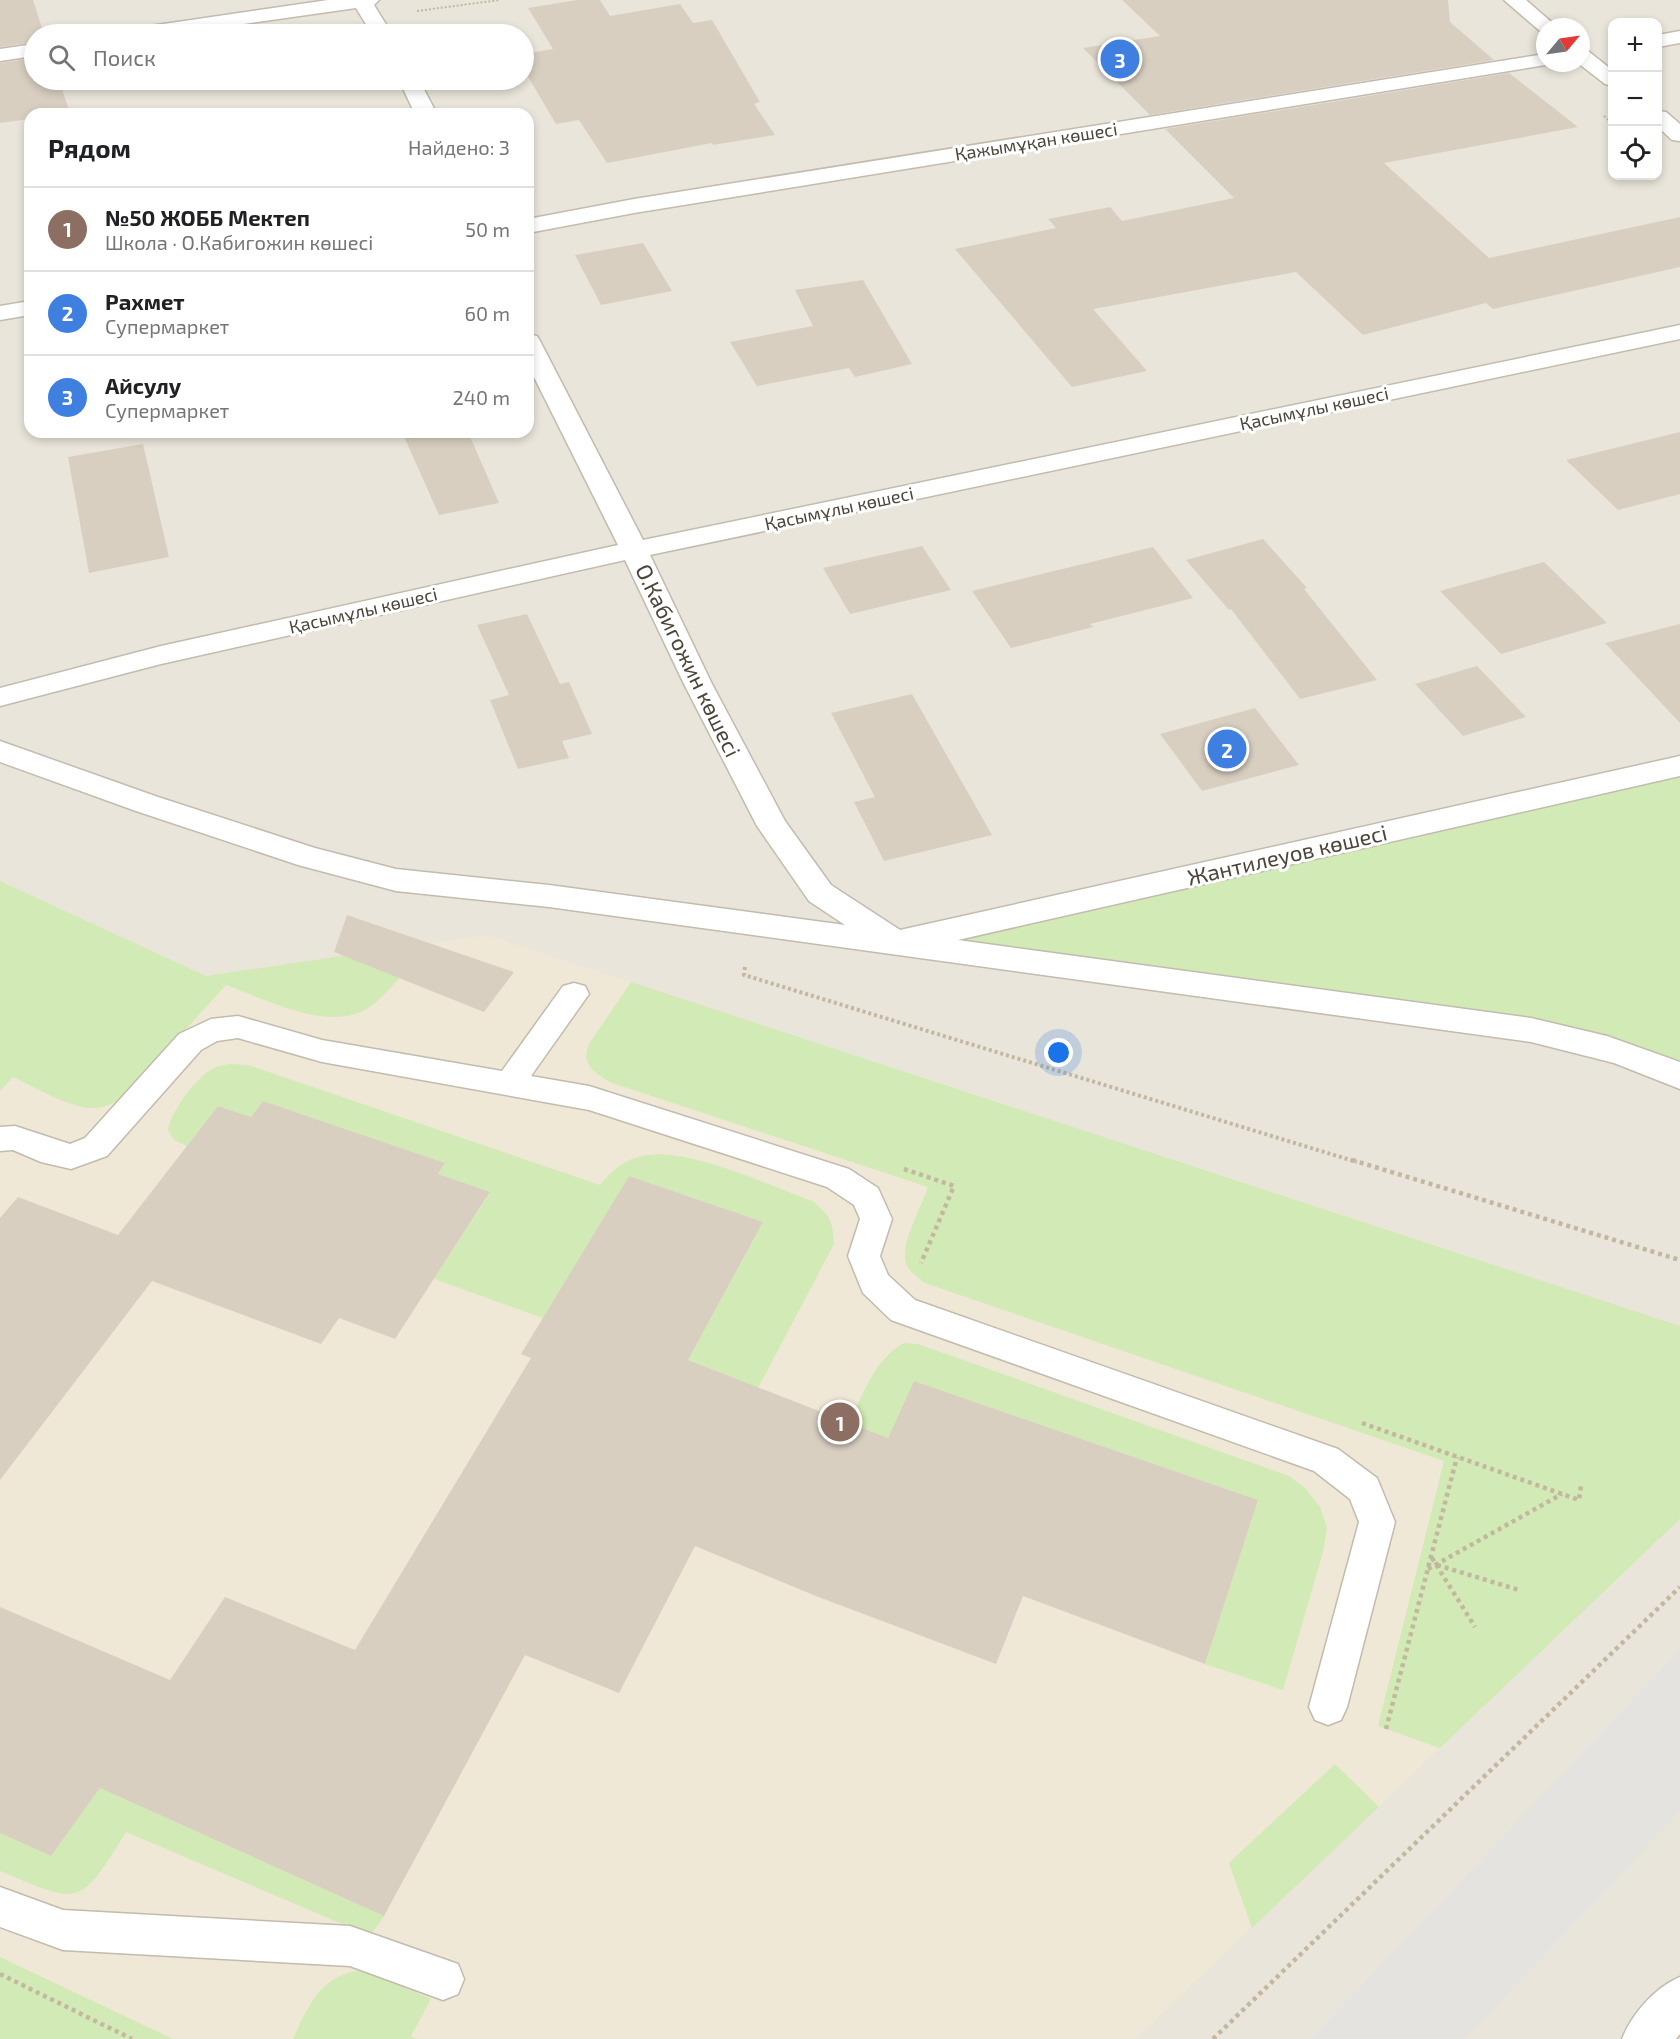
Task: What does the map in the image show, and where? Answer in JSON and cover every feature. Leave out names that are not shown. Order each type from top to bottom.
[{"type":"street","points":[[203,24],[364,0],[377,24]]},
{"type":"street","points":[[1514,0],[1536,18]]},
{"type":"street","points":[[1662,40],[1680,37]]},
{"type":"street","points":[[0,55],[24,51]]},
{"type":"street","points":[[1590,53],[1602,51]]},
{"type":"street","name":"Қажымұқан көшесі","points":[[534,225],[646,204],[1536,61]]},
{"type":"street","points":[[1590,62],[1608,77]]},
{"type":"street","points":[[414,90],[423,108]]},
{"type":"street","points":[[1662,120],[1680,135]]},
{"type":"street","points":[[0,313],[24,309]]},
{"type":"street","name":"Қасымұлы көшесі","points":[[0,697],[161,655],[634,550],[1680,332]]},
{"type":"street","name":"О.Кабигожин көшесі","points":[[534,353],[634,550],[698,684],[772,826],[820,892],[895,943]]},
{"type":"street","points":[[0,751],[147,804],[309,857],[396,880],[549,896],[1531,1030],[1595,1044],[1652,1062],[1680,1076]]},
{"type":"street","name":"Жантилеуов көшесі","points":[[895,943],[1680,766]]},
{"type":"street","points":[[1645,2039],[1680,2000]]},
{"type":"lane","points":[[509,1084],[574,994]]},
{"type":"lane","points":[[0,1139],[15,1138],[52,1154],[71,1157],[96,1147],[190,1042],[211,1030],[238,1027],[322,1051],[589,1098],[838,1178],[867,1197],[876,1219],[864,1256],[876,1283],[903,1310],[1326,1460],[1364,1489],[1377,1522],[1328,1707]]},
{"type":"lane","points":[[0,1907],[63,1930],[350,1946],[443,1979]]},
{"type":"path","points":[[752,924],[744,975],[1680,1260]]},
{"type":"path","points":[[899,1168],[954,1186],[920,1266],[931,1270]]},
{"type":"path","points":[[1356,1421],[1579,1500],[1581,1485]]},
{"type":"path","points":[[1386,1729],[1457,1457]]},
{"type":"path","points":[[1428,1570],[1562,1494]]},
{"type":"path","points":[[1431,1557],[1475,1627]]},
{"type":"path","points":[[1436,1565],[1519,1590]]},
{"type":"path","points":[[1213,2039],[1680,1587]]},
{"type":"path","points":[[0,1974],[132,2039]]},
{"type":"shaded area","points":[[0,0],[1680,0],[1680,2039],[0,2039]]},
{"type":"shaded area","points":[[0,881],[206,976],[487,935],[1680,1326],[1680,1519],[1135,2039],[0,2039]]},
{"type":"shaded area","points":[[1680,1650],[1680,1811],[1465,2039],[1311,2039]]},
{"type":"green space","points":[[1680,766],[1680,1076],[1595,1044],[895,943]]},
{"type":"green space","points":[[0,881],[206,976],[429,943],[376,1002],[360,1012],[342,1017],[302,1013],[226,985],[126,1095],[104,1106],[86,1108],[65,1102],[13,1077],[0,1091]]},
{"type":"green space","points":[[631,982],[1680,1326],[1680,1519],[1440,1748],[1378,1726],[1444,1461],[925,1283],[909,1269],[905,1255],[909,1235],[928,1187],[612,1083],[591,1068],[587,1058],[589,1044]]},
{"type":"green space","points":[[248,1065],[600,1185],[622,1165],[641,1156],[666,1155],[708,1163],[812,1201],[823,1210],[829,1219],[834,1244],[758,1388],[688,1360],[763,1222],[629,1176],[543,1318],[434,1279],[490,1193],[438,1174],[445,1163],[263,1101],[251,1117],[218,1106],[187,1146],[174,1140],[168,1130],[170,1122],[186,1094],[209,1071],[218,1066]]},
{"type":"green space","points":[[904,1343],[918,1344],[1289,1476],[1305,1488],[1320,1507],[1327,1528],[1323,1552],[1283,1690],[1205,1664],[1258,1500],[914,1381],[888,1438],[849,1423],[877,1368],[885,1358]]},
{"type":"green space","points":[[1335,1764],[1379,1807],[1252,1928],[1229,1863]]},
{"type":"green space","points":[[100,1788],[384,1916],[373,1932],[361,1932],[126,1832],[98,1875],[87,1887],[76,1893],[63,1894],[47,1890],[0,1871],[0,1833],[51,1856]]},
{"type":"green space","points":[[0,1957],[173,2039],[0,2039]]},
{"type":"green space","points":[[364,1970],[431,1999],[411,2036],[416,2039],[293,2039],[311,2003],[327,1984],[349,1973]]},
{"type":"building","points":[[0,0],[33,0],[41,24],[24,24],[24,43],[0,47]]},
{"type":"building","points":[[577,0],[600,0],[610,16],[680,4],[693,23],[712,20],[760,102],[754,104],[775,135],[713,145],[712,143],[607,163],[579,120],[556,124],[534,87],[534,52],[553,49],[528,8]]},
{"type":"building","points":[[1122,0],[1448,0],[1450,22],[1494,60],[1150,115],[1083,48],[1160,36]]},
{"type":"building","points":[[24,59],[24,90],[62,90],[68,108],[24,108],[24,120],[0,123],[0,63]]},
{"type":"building","points":[[1509,73],[1578,127],[1384,163],[1489,258],[1680,217],[1680,267],[1493,309],[1486,303],[1363,335],[1296,272],[1093,309],[1147,371],[1072,387],[955,249],[1056,228],[1048,219],[1110,207],[1122,221],[1234,198],[1165,129]]},
{"type":"building","points":[[643,243],[672,291],[601,305],[575,255]]},
{"type":"building","points":[[863,280],[912,364],[855,377],[849,368],[757,386],[730,342],[813,326],[795,290]]},
{"type":"building","points":[[1680,432],[1680,494],[1618,510],[1566,460]]},
{"type":"building","points":[[405,438],[471,438],[499,503],[439,515]]},
{"type":"building","points":[[143,444],[169,557],[89,573],[68,457]]},
{"type":"building","points":[[1263,539],[1307,588],[1304,589],[1377,680],[1300,699],[1231,609],[1229,610],[1186,560]]},
{"type":"building","points":[[922,546],[951,590],[850,614],[823,568]]},
{"type":"building","points":[[1153,547],[1193,598],[1090,624],[1093,627],[1011,648],[972,591]]},
{"type":"building","points":[[1544,562],[1607,623],[1501,654],[1440,591]]},
{"type":"building","points":[[527,614],[560,684],[569,682],[592,734],[562,741],[569,758],[518,769],[490,700],[509,695],[477,625]]},
{"type":"building","points":[[1680,624],[1680,723],[1605,643]]},
{"type":"building","points":[[1477,666],[1526,717],[1463,736],[1415,684]]},
{"type":"building","points":[[912,694],[992,835],[884,861],[854,802],[875,797],[831,713]]},
{"type":"building","points":[[1255,708],[1299,765],[1202,791],[1160,734]]},
{"type":"building","points":[[347,915],[514,972],[484,1012],[334,952]]},
{"type":"building","points":[[263,1101],[445,1163],[438,1174],[490,1192],[395,1339],[339,1318],[321,1344],[152,1281],[0,1480],[0,1218],[18,1197],[118,1235],[218,1106],[251,1117]]},
{"type":"building","points":[[629,1176],[763,1222],[688,1360],[888,1438],[914,1381],[1258,1500],[1205,1664],[1023,1596],[996,1664],[816,1596],[695,1546],[619,1693],[525,1655],[384,1916],[100,1788],[51,1856],[0,1833],[0,1607],[170,1680],[225,1597],[355,1650],[531,1358],[521,1354]]},
{"type":"place","name":"Айсулу","points":[[1120,59]]},
{"type":"place","name":"Рахмет","points":[[1227,749]]},
{"type":"place","name":"№50 ЖОББ Мектеп","points":[[840,1422]]}]
